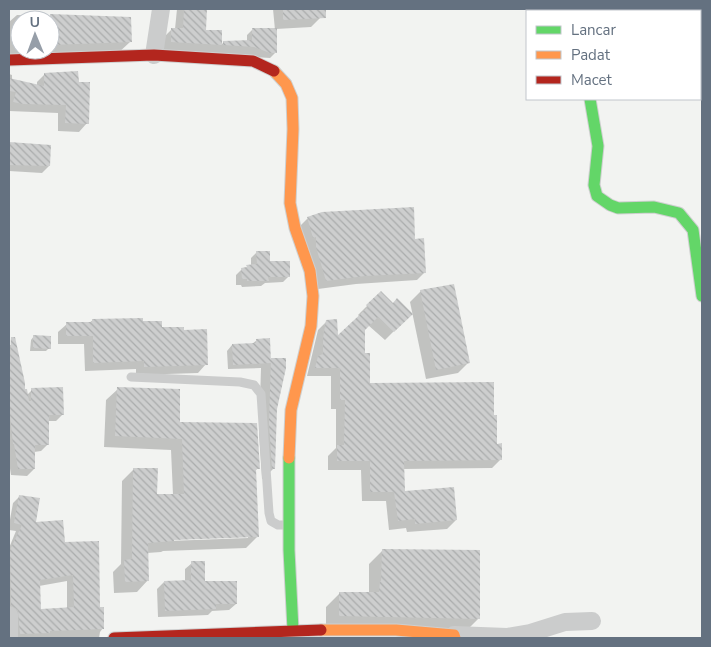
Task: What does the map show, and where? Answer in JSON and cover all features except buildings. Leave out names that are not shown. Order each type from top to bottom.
[{"type":"street","points":[[154,55],[161,9]]},
{"type":"street","points":[[9,60],[154,55],[253,61],[264,64],[276,71],[285,81],[292,98],[294,130],[291,169],[292,216],[309,266],[313,291],[313,314],[309,340],[291,410],[287,525],[293,630]]},
{"type":"street","points":[[590,100],[598,146],[594,185],[597,196],[618,208],[654,208],[679,214],[693,230],[702,296]]},
{"type":"street","points":[[9,615],[9,638]]},
{"type":"street","points":[[114,638],[254,636],[293,630],[507,638],[565,622],[592,621]]},
{"type":"lane","points":[[131,377],[240,382],[254,385],[261,394],[269,513],[271,521],[287,525]]},
{"type":"traffic: fast","points":[[590,100],[598,146],[594,185],[597,196],[618,208],[654,207],[679,213],[693,230],[702,296]]},
{"type":"traffic: fast","points":[[289,458],[289,550],[293,630]]},
{"type":"traffic: slow","points":[[274,71],[286,84],[292,98],[293,129],[290,203],[295,228],[310,271],[313,296],[311,326],[291,410],[289,458]]},
{"type":"traffic: slow","points":[[321,630],[396,630],[454,635],[455,638]]},
{"type":"traffic: jam","points":[[9,60],[154,55],[253,61],[274,71]]},
{"type":"traffic: jam","points":[[114,638],[321,630]]}]
